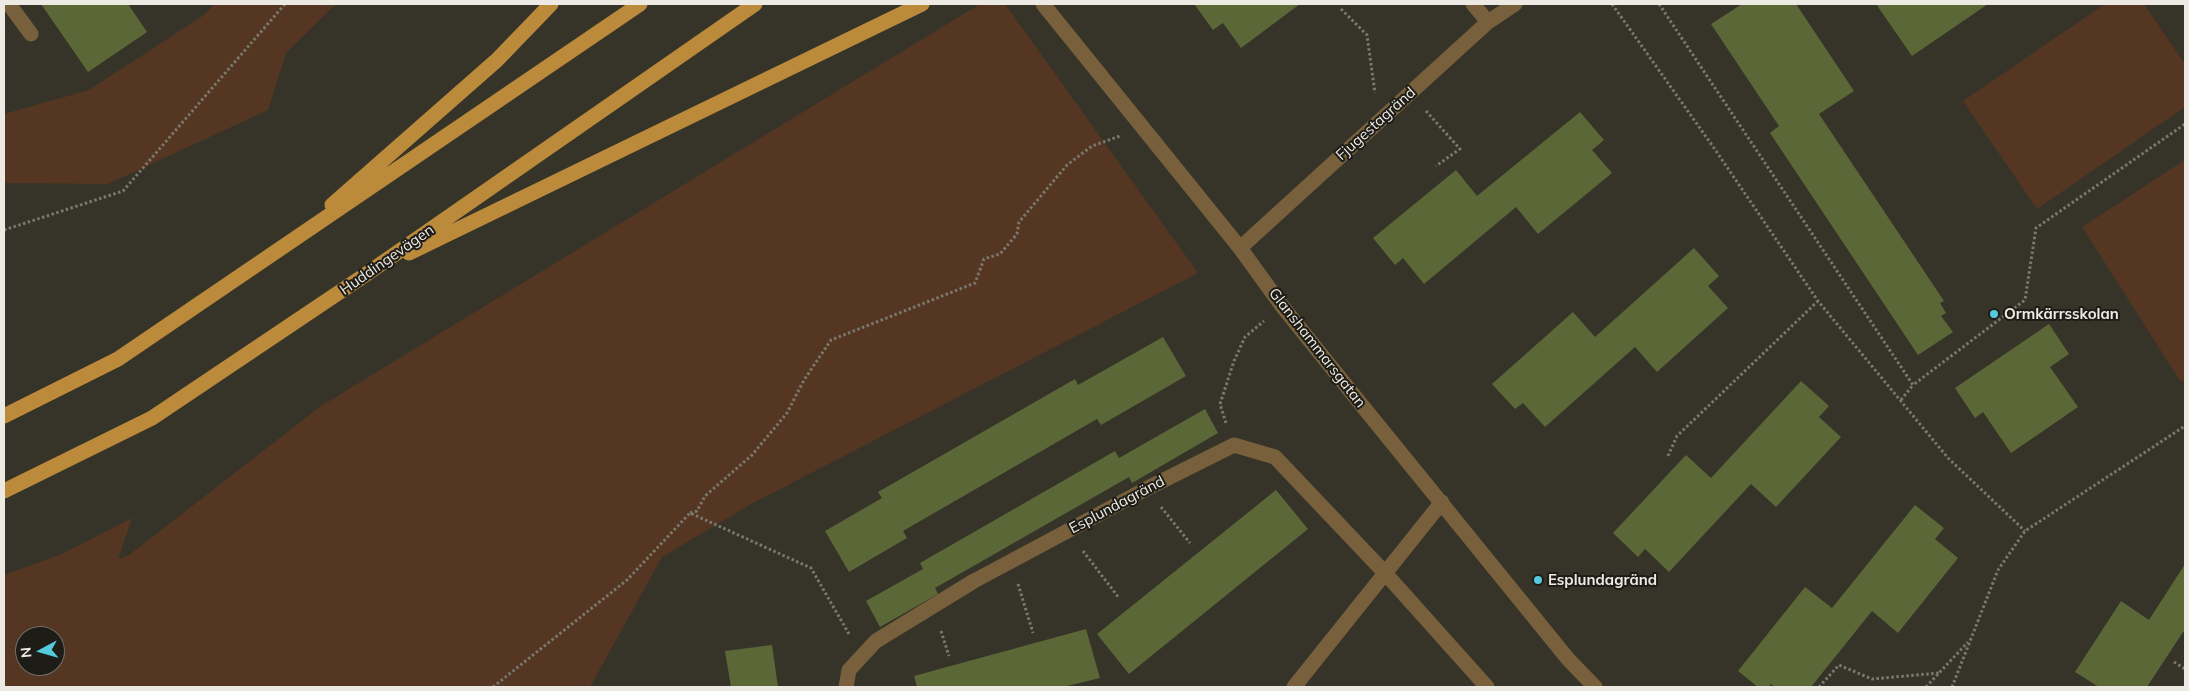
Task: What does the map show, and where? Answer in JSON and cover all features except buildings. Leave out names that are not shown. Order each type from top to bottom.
[{"type":"main road","points":[[280,251],[497,60],[552,4]]},
{"type":"main road","points":[[4,416],[118,359],[280,251],[640,4]]},
{"type":"main road","name":"Huddingevägen","points":[[4,491],[152,418],[365,275],[755,4]]},
{"type":"main road","points":[[365,275],[922,4]]},
{"type":"street","points":[[8,4],[31,34]]},
{"type":"street","name":"Glanshammarsgatan","points":[[1043,4],[1240,248],[1288,314],[1568,659],[1595,687]]},
{"type":"street","points":[[1473,4],[1488,22]]},
{"type":"street","name":"Fjugestagränd","points":[[1240,248],[1488,22],[1515,4]]},
{"type":"street","points":[[1234,445],[1276,457],[1385,573],[1487,687]]},
{"type":"street","name":"Esplundagränd","points":[[846,687],[849,670],[876,641],[974,581],[1146,489],[1234,445]]},
{"type":"street","points":[[1294,687],[1442,502]]},
{"type":"path","points":[[4,230],[123,191],[285,4]]},
{"type":"path","points":[[1612,4],[1714,148],[1818,301],[1948,458],[2025,531]]},
{"type":"path","points":[[1659,4],[1913,385]]},
{"type":"path","points":[[1341,9],[1367,35],[1374,92],[1389,112]]},
{"type":"path","points":[[1409,94],[1460,149],[1436,166]]},
{"type":"path","points":[[493,687],[627,580],[690,513],[697,511],[705,496],[752,455],[787,413],[804,380],[831,340],[975,282],[984,259],[1000,254],[1017,234],[1019,222],[1067,165],[1092,146],[1118,137],[1139,123]]},
{"type":"path","points":[[1901,400],[1913,385],[2025,300],[2036,228],[2185,124]]},
{"type":"path","points":[[1668,456],[1678,436],[1818,301]]},
{"type":"path","points":[[1234,445],[1220,404],[1244,337],[1265,320]]},
{"type":"path","points":[[1952,687],[1998,570],[2025,531],[2185,426]]},
{"type":"path","points":[[1146,489],[1190,543]]},
{"type":"path","points":[[690,513],[811,568],[862,657]]},
{"type":"path","points":[[1068,531],[1119,598]]},
{"type":"path","points":[[1011,561],[1033,633]]},
{"type":"path","points":[[1926,687],[1970,639]]},
{"type":"path","points":[[2174,662],[2185,669]]},
{"type":"path","points":[[1819,687],[1839,665],[1872,679],[1939,673]]},
{"type":"shaded area","points":[[215,4],[336,4],[286,53],[268,110],[108,184],[4,183],[4,114],[89,90],[204,15]]},
{"type":"shaded area","points":[[980,4],[1005,4],[1198,273],[753,503],[662,557],[590,687],[4,687],[4,575],[62,554],[132,518],[118,559],[129,555],[321,406]]},
{"type":"shaded area","points":[[2105,4],[2144,4],[2185,64],[2185,107],[2037,209],[1963,101]]},
{"type":"shaded area","points":[[2185,160],[2185,379],[2181,382],[2082,227]]},
{"type":"place","name":"Ormkärrsskolan","points":[[1994,314]]},
{"type":"place","name":"Esplundagränd","points":[[1538,580]]}]
